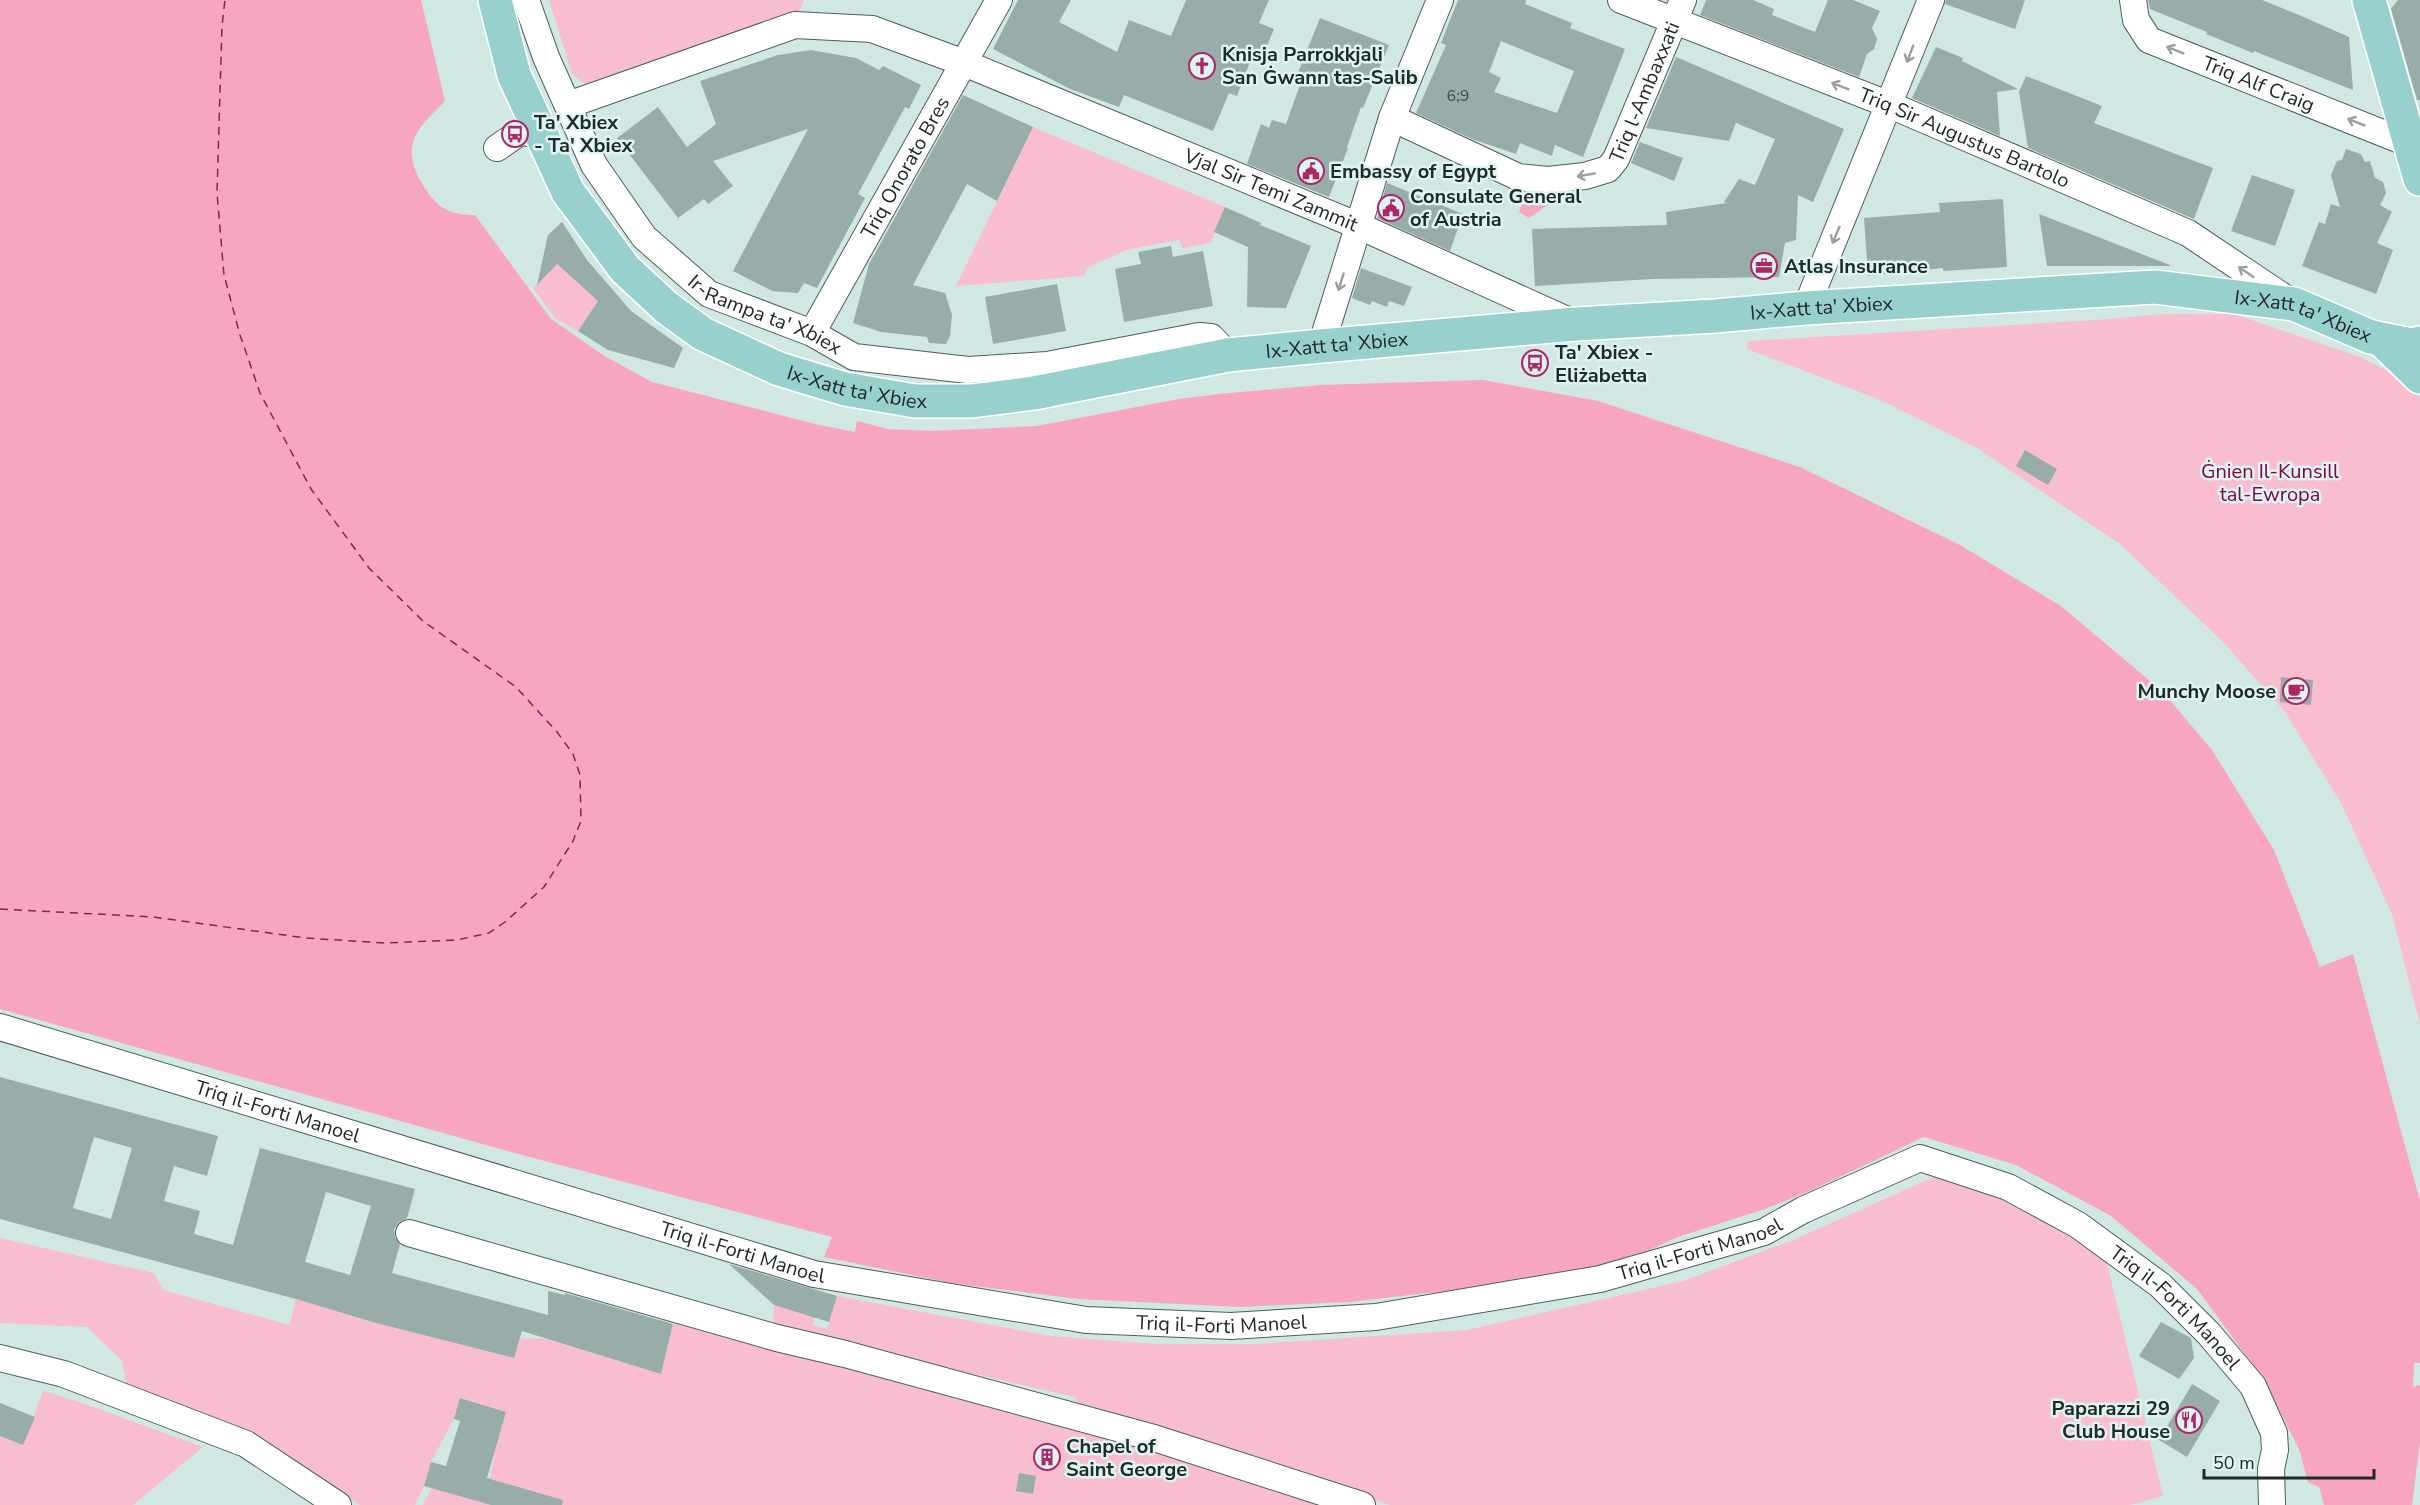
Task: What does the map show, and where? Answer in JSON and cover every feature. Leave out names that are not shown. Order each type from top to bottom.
[{"type":"main road","name":"Ix-Xatt ta' Xbiex","points":[[495,0],[514,75],[568,192],[625,269],[667,308],[703,334],[779,369],[845,389],[915,401],[972,401],[1034,393],[1228,355],[1576,324],[2155,287],[2294,304],[2371,337],[2411,345],[2420,343]]},
{"type":"main road","points":[[2369,0],[2420,179]]},
{"type":"main road","name":"Ix-Xatt ta' Xbiex","points":[[2382,340],[2420,377]]},
{"type":"street","name":"Ir-Rampa ta' Xbiex","points":[[526,0],[546,57],[594,165],[644,237],[709,294],[812,333],[854,357],[968,370],[1047,365],[1199,336],[1211,337],[1228,355]]},
{"type":"street","name":"Triq Onorato Bres","points":[[812,333],[999,0]]},
{"type":"street","points":[[1322,346],[1392,118],[1440,0]]},
{"type":"street","name":"Triq Sir Augustus Bartolo","points":[[1621,0],[1678,11],[2188,233],[2294,304]]},
{"type":"street","points":[[1806,308],[1931,0]]},
{"type":"street","name":"Triq Alf Craig","points":[[2133,0],[2136,20],[2149,40],[2410,144]]},
{"type":"street","name":"Triq l-Ambaxxati","points":[[1392,118],[1518,177],[1548,180],[1599,173],[1608,169],[1616,159],[1678,11]]},
{"type":"street","name":"Vjal Sir Temi Zammit","points":[[568,105],[795,25],[872,29],[964,63],[1359,226],[1576,324]]},
{"type":"street","points":[[497,148],[520,132],[541,134]]},
{"type":"street","name":"Triq il-Forti Manoel","points":[[0,1027],[814,1274],[1086,1320],[1231,1326],[1376,1317],[1600,1279],[1764,1232],[1803,1210],[1920,1158],[2008,1187],[2078,1226],[2160,1285],[2209,1334],[2253,1386],[2274,1433],[2275,1450],[2271,1469],[2272,1505]]},
{"type":"street","points":[[409,1233],[777,1338],[845,1354],[1154,1438],[1362,1505]]},
{"type":"street","points":[[0,1358],[64,1374],[246,1444],[338,1505]]},
{"type":"green space","points":[[549,0],[804,0],[798,14],[587,85],[572,74]]},
{"type":"green space","points":[[1033,127],[1225,207],[1211,243],[1183,248],[1179,240],[1126,250],[1087,268],[1084,276],[956,286]]},
{"type":"green space","points":[[554,262],[598,301],[578,331],[556,319],[533,288],[550,271]]},
{"type":"green space","name":"Ġnien Il-Kunsill tal-Ewropa","points":[[2162,314],[2234,314],[2360,357],[2397,376],[2420,398],[2420,1024],[2392,914],[2341,803],[2285,712],[2223,642],[2120,544],[1977,448],[1878,399],[1747,349],[1748,341]]},
{"type":"green space","points":[[1936,1176],[2004,1198],[2073,1236],[2107,1263],[2163,1496],[2130,1505],[1390,1505],[1079,1407],[1075,1397],[824,1340],[773,1324],[774,1305],[815,1317],[813,1325],[827,1329],[837,1296],[1051,1336],[1157,1344],[1256,1344],[1467,1330],[1683,1281],[1793,1240]]},
{"type":"green space","points":[[0,1238],[154,1273],[163,1290],[290,1325],[296,1299],[376,1323],[513,1358],[520,1338],[548,1339],[661,1374],[676,1314],[828,1363],[896,1378],[1170,1455],[1330,1505],[538,1505],[541,1493],[490,1479],[495,1450],[506,1412],[461,1398],[454,1419],[431,1462],[424,1486],[415,1505],[360,1505],[248,1435],[128,1392],[122,1361],[87,1327],[0,1323]]},
{"type":"green space","points":[[43,1391],[203,1447],[133,1505],[0,1505],[0,1436],[23,1445]]},
{"type":"green space","points":[[432,1488],[491,1505],[423,1505]]},
{"type":"shaded area","points":[[0,0],[421,0],[445,101],[421,128],[412,147],[413,162],[424,186],[443,208],[465,215],[475,215],[551,319],[603,355],[652,382],[819,425],[855,432],[857,421],[888,429],[932,431],[1037,426],[1179,399],[1219,394],[1320,385],[1483,380],[1598,401],[1800,467],[1960,545],[2061,606],[2163,692],[2212,750],[2274,850],[2320,967],[2353,954],[2420,1201],[2420,1363],[2414,1363],[2413,1387],[2420,1385],[2420,1441],[2412,1505],[2324,1505],[2319,1487],[2308,1482],[2299,1449],[2264,1380],[2197,1289],[2111,1216],[2016,1165],[1924,1137],[1812,1190],[1765,1209],[1678,1237],[1614,1266],[1482,1287],[1349,1302],[1240,1307],[1078,1299],[951,1283],[824,1257],[832,1237],[511,1152],[0,1009]]},
{"type":"shaded area","points":[[1554,191],[1555,200],[1529,218],[1519,212],[1526,193]]},
{"type":"building","points":[[1018,0],[1071,0],[1059,22],[1117,52],[1129,20],[1171,36],[1186,0],[1269,0],[1259,23],[1274,29],[1262,58],[1253,54],[1237,96],[1229,93],[1213,131],[1124,95],[1119,107],[1070,89],[993,49]]},
{"type":"building","points":[[1458,0],[1526,0],[1525,4],[1572,23],[1570,28],[1625,49],[1583,157],[1555,145],[1552,156],[1520,143],[1516,154],[1472,139],[1416,113],[1446,45],[1441,43]],"holes":[[[1501,41],[1574,71],[1557,113],[1494,92],[1501,78],[1489,72]]]},
{"type":"building","points":[[1706,0],[1753,0],[1774,9],[1772,15],[1815,32],[1828,0],[1853,0],[1880,11],[1872,28],[1877,39],[1874,49],[1867,54],[1859,77],[1700,15]]},
{"type":"building","points":[[1946,0],[2025,0],[2015,29],[1945,4]]},
{"type":"building","points":[[2148,0],[2262,0],[2299,15],[2349,37],[2353,90],[2206,34],[2207,32],[2150,9]]},
{"type":"building","points":[[2398,0],[2420,0],[2420,100],[2417,100],[2391,9]]},
{"type":"building","points":[[1320,18],[1389,45],[1363,108],[1361,107],[1329,197],[1247,164],[1261,124],[1269,128],[1272,120],[1286,124],[1301,82],[1295,80]]},
{"type":"building","points":[[1936,47],[1963,58],[1962,61],[2018,89],[1997,92],[2000,136],[1912,98]]},
{"type":"building","points":[[811,50],[856,58],[879,70],[883,66],[921,85],[909,109],[905,107],[858,194],[865,198],[817,288],[804,283],[798,293],[772,291],[733,271],[808,129],[713,161],[733,186],[708,204],[704,199],[678,218],[617,138],[658,107],[687,147],[716,124],[700,81],[778,55]]},
{"type":"building","points":[[1676,57],[1844,129],[1813,202],[1798,195],[1796,240],[1785,243],[1779,277],[1652,279],[1535,286],[1532,229],[1667,225],[1666,212],[1727,203],[1724,202],[1739,179],[1755,185],[1775,139],[1736,123],[1729,141],[1646,128]]},
{"type":"building","points":[[2026,76],[2102,106],[2094,123],[2213,168],[2194,219],[2028,148],[2019,92]]},
{"type":"building","points":[[963,95],[1033,127],[997,201],[967,184],[913,285],[945,293],[952,315],[950,336],[946,344],[929,343],[927,337],[881,332],[853,323],[869,264]]},
{"type":"building","points":[[1640,142],[1683,158],[1674,181],[1631,163]]},
{"type":"building","points":[[2346,149],[2361,154],[2365,162],[2370,161],[2375,178],[2383,182],[2386,193],[2380,205],[2392,212],[2377,243],[2393,250],[2376,294],[2302,266],[2319,222],[2325,224],[2331,204],[2340,207],[2331,175],[2337,161],[2342,160]]},
{"type":"building","points":[[2252,175],[2295,190],[2275,246],[2231,231]]},
{"type":"building","points":[[1387,183],[1463,214],[1450,251],[1377,218]]},
{"type":"building","points":[[2003,199],[2007,267],[1943,271],[1943,268],[1868,276],[1864,218],[1940,212],[1939,203]]},
{"type":"building","points":[[1225,207],[1261,223],[1260,225],[1311,246],[1286,308],[1247,307],[1248,247],[1214,232]]},
{"type":"building","points":[[2039,214],[2170,265],[2170,266],[2047,266]]},
{"type":"building","points":[[562,222],[587,260],[631,311],[683,348],[674,368],[608,350],[578,331],[598,301],[557,264],[537,285],[548,235]]},
{"type":"building","points":[[1171,246],[1173,257],[1203,251],[1213,306],[1124,322],[1115,269],[1141,264],[1138,252]]},
{"type":"building","points":[[1361,268],[1412,287],[1404,306],[1389,301],[1387,307],[1372,301],[1370,305],[1352,298]]},
{"type":"building","points":[[1057,284],[1066,331],[993,344],[985,297]]},
{"type":"building","points":[[2025,450],[2057,469],[2048,485],[2016,466]]},
{"type":"building","name":"Munchy Moose","points":[[2281,677],[2313,680],[2311,705],[2280,702]]},
{"type":"building","points":[[0,1077],[218,1136],[207,1176],[174,1166],[164,1201],[200,1211],[194,1234],[233,1245],[260,1148],[415,1189],[407,1218],[399,1222],[394,1229],[395,1237],[400,1244],[392,1273],[548,1315],[548,1291],[565,1295],[565,1293],[673,1324],[661,1374],[522,1331],[514,1358],[376,1323],[296,1299],[0,1219]],"holes":[[[94,1137],[132,1148],[111,1219],[73,1208]],[[326,1192],[371,1206],[350,1275],[305,1262]]]},
{"type":"building","points":[[729,1264],[837,1296],[829,1322],[774,1305]]},
{"type":"building","points":[[2161,1322],[2191,1338],[2194,1358],[2179,1379],[2139,1356]]},
{"type":"building","name":"Paparazzi 29 Club House","points":[[2192,1384],[2220,1401],[2187,1457],[2159,1440]]},
{"type":"building","points":[[460,1398],[506,1412],[487,1478],[563,1500],[562,1505],[491,1505],[424,1486],[431,1462],[446,1466],[460,1421],[454,1419]]},
{"type":"building","points":[[0,1403],[35,1417],[23,1445],[0,1436]]},
{"type":"building","points":[[1019,1473],[1036,1476],[1033,1494],[1016,1491]]},
{"type":"ferry route","points":[[0,909],[153,917],[306,938],[384,943],[457,940],[489,933],[505,922],[544,887],[573,841],[581,821],[580,775],[573,754],[557,732],[516,687],[423,621],[369,568],[311,489],[260,393],[240,335],[224,275],[217,193],[222,26],[225,0]]},
{"type":"place","name":"Knisja Parrokkjali San Ġwann tas-Salib","points":[[1202,66]]},
{"type":"place","name":"Ta' Xbiex - Ta' Xbiex","points":[[515,134]]},
{"type":"place","name":"Embassy of Egypt","points":[[1311,171]]},
{"type":"place","name":"Consulate General of Austria","points":[[1391,208]]},
{"type":"place","name":"Atlas Insurance","points":[[1764,266]]},
{"type":"place","name":"Ta' Xbiex - Eliżabetta","points":[[1535,363]]},
{"type":"place","name":"Munchy Moose","points":[[2296,691]]},
{"type":"place","name":"Paparazzi 29 Club House","points":[[2189,1420]]},
{"type":"place","name":"Chapel of Saint George","points":[[1047,1457]]}]
